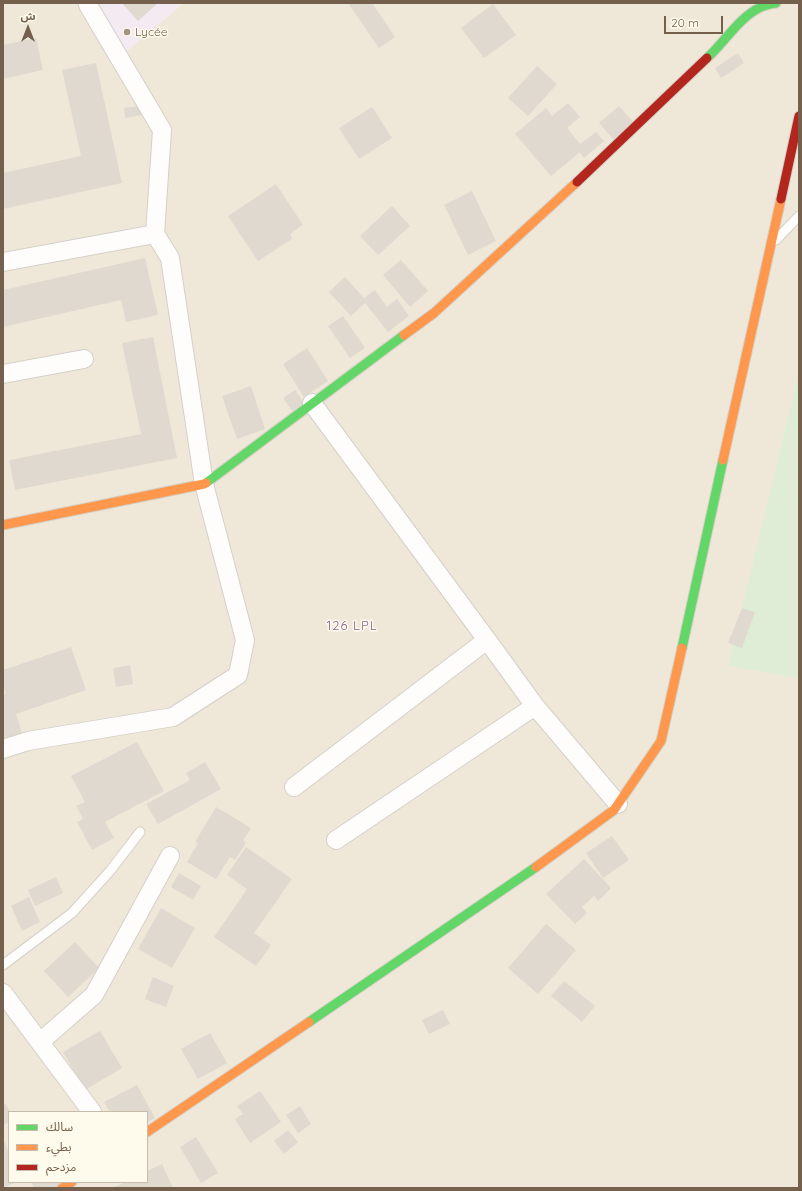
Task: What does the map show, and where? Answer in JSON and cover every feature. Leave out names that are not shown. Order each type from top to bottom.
[{"type":"street","points":[[3,749],[28,741],[173,717],[238,675],[245,640],[204,484],[170,258],[155,234],[162,130],[88,3]]},
{"type":"street","points":[[3,525],[204,484],[434,313],[600,160],[717,49],[743,19],[761,7],[776,3]]},
{"type":"street","points":[[148,1131],[554,855],[614,810],[661,741],[799,116]]},
{"type":"street","points":[[3,262],[155,234]]},
{"type":"street","points":[[3,374],[84,359]]},
{"type":"street","points":[[312,403],[535,706],[618,804]]},
{"type":"street","points":[[294,787],[487,640]]},
{"type":"street","points":[[336,840],[535,706]]},
{"type":"street","points":[[40,1042],[94,995],[170,856]]},
{"type":"street","points":[[3,993],[91,1111]]},
{"type":"lane","points":[[770,247],[799,216]]},
{"type":"lane","points":[[3,965],[72,913],[110,871],[140,832]]},
{"type":"shaded area","points":[[3,3],[799,3],[799,1188],[3,1188]]},
{"type":"shaded area","name":"Lycée","points":[[88,3],[184,3],[119,58]]},
{"type":"green space","points":[[799,372],[799,678],[728,666]]},
{"type":"building","points":[[122,3],[158,3],[138,21]]},
{"type":"building","points":[[348,3],[372,3],[395,37],[379,48]]},
{"type":"building","points":[[493,4],[516,35],[484,58],[461,28]]},
{"type":"building","points":[[36,38],[43,70],[3,79],[3,45]]},
{"type":"building","points":[[738,53],[744,63],[721,78],[715,68]]},
{"type":"building","points":[[96,63],[122,183],[3,209],[3,173],[81,156],[62,70]]},
{"type":"building","points":[[537,66],[557,84],[528,116],[508,98]]},
{"type":"building","points":[[568,103],[580,117],[567,128],[580,144],[596,132],[604,141],[584,158],[580,152],[551,176],[515,134],[546,108],[552,116]]},
{"type":"building","points":[[140,106],[142,115],[125,118],[124,108]]},
{"type":"building","points":[[619,106],[634,123],[614,140],[599,123]]},
{"type":"building","points":[[372,107],[392,138],[359,159],[339,128]]},
{"type":"building","points":[[276,184],[303,225],[290,234],[292,239],[258,261],[228,216]]},
{"type":"building","points":[[472,191],[496,241],[468,255],[444,205]]},
{"type":"building","points":[[392,206],[410,226],[378,255],[360,236]]},
{"type":"building","points":[[145,258],[158,315],[126,322],[121,300],[3,327],[3,290]]},
{"type":"building","points":[[401,260],[428,291],[410,307],[383,275]]},
{"type":"building","points":[[345,277],[364,298],[375,290],[387,307],[397,299],[409,316],[388,332],[365,303],[351,316],[329,292]]},
{"type":"building","points":[[343,316],[365,348],[350,358],[328,326]]},
{"type":"building","points":[[153,337],[177,458],[15,490],[9,460],[141,434],[122,343]]},
{"type":"building","points":[[307,348],[328,381],[304,397],[283,364]]},
{"type":"building","points":[[251,386],[265,429],[237,439],[222,396]]},
{"type":"building","points":[[295,390],[304,403],[292,411],[283,398]]},
{"type":"building","points":[[742,608],[755,612],[742,648],[728,643]]},
{"type":"building","points":[[71,647],[86,690],[16,714],[22,733],[3,739],[3,695],[6,694],[3,684],[3,670]]},
{"type":"building","points":[[130,665],[133,684],[116,687],[113,668]]},
{"type":"building","points":[[137,742],[164,791],[105,822],[114,838],[92,850],[77,822],[83,819],[76,806],[85,802],[71,776]]},
{"type":"building","points":[[205,762],[221,789],[158,824],[146,804],[190,780],[186,773]]},
{"type":"building","points":[[216,807],[251,828],[243,841],[246,843],[235,860],[230,857],[216,879],[187,862],[198,843],[195,842]]},
{"type":"building","points":[[612,836],[629,860],[603,878],[586,853]]},
{"type":"building","points":[[246,847],[292,879],[254,933],[271,945],[256,966],[214,937],[247,889],[227,875]]},
{"type":"building","points":[[584,859],[611,888],[598,901],[594,896],[582,907],[587,913],[575,924],[546,894]]},
{"type":"building","points":[[179,873],[201,886],[193,900],[171,887]]},
{"type":"building","points":[[56,877],[63,893],[35,906],[28,890]]},
{"type":"building","points":[[29,897],[40,922],[22,931],[11,906]]},
{"type":"building","points":[[161,908],[195,928],[172,968],[138,949]]},
{"type":"building","points":[[546,924],[576,950],[538,994],[508,968]]},
{"type":"building","points":[[75,942],[99,968],[68,997],[44,971]]},
{"type":"building","points":[[153,977],[174,986],[166,1007],[145,999]]},
{"type":"building","points":[[564,981],[595,1006],[582,1022],[551,996]]},
{"type":"building","points":[[443,1010],[450,1024],[429,1034],[422,1020]]},
{"type":"building","points":[[100,1031],[122,1068],[85,1090],[63,1052]]},
{"type":"building","points":[[210,1033],[227,1063],[198,1079],[181,1049]]},
{"type":"building","points":[[137,1085],[155,1118],[148,1122],[148,1111],[109,1111],[104,1102]]},
{"type":"building","points":[[260,1091],[281,1122],[250,1143],[235,1119],[243,1114],[237,1106]]},
{"type":"building","points":[[6,1104],[10,1111],[8,1111],[8,1122],[3,1125],[3,1105]]},
{"type":"building","points":[[300,1106],[311,1124],[298,1133],[286,1115]]},
{"type":"building","points":[[288,1130],[298,1142],[284,1154],[274,1141]]},
{"type":"building","points":[[196,1137],[218,1173],[201,1183],[180,1147]]},
{"type":"building","points":[[3,1138],[8,1150],[8,1183],[15,1183],[3,1188]]},
{"type":"building","points":[[162,1164],[173,1188],[112,1188],[123,1183],[148,1183],[148,1171]]},
{"type":"building","points":[[32,1183],[66,1183],[58,1188],[34,1188]]},
{"type":"traffic: fast","points":[[707,58],[739,23],[753,11],[766,5],[776,3]]},
{"type":"traffic: fast","points":[[206,483],[404,335]]},
{"type":"traffic: fast","points":[[682,648],[723,460]]},
{"type":"traffic: fast","points":[[309,1022],[536,867]]},
{"type":"traffic: slow","points":[[404,335],[434,313],[577,182]]},
{"type":"traffic: slow","points":[[723,460],[781,199]]},
{"type":"traffic: slow","points":[[3,525],[206,483]]},
{"type":"traffic: slow","points":[[536,867],[614,810],[661,741],[682,648]]},
{"type":"traffic: slow","points":[[148,1131],[309,1022]]},
{"type":"traffic: slow","points":[[62,1188],[70,1183]]},
{"type":"traffic: jam","points":[[577,182],[707,58]]},
{"type":"traffic: jam","points":[[781,199],[799,116]]},
{"type":"place","name":"Lycée","points":[[127,32]]},
{"type":"district","name":"126 LPL","points":[[352,626]]}]
